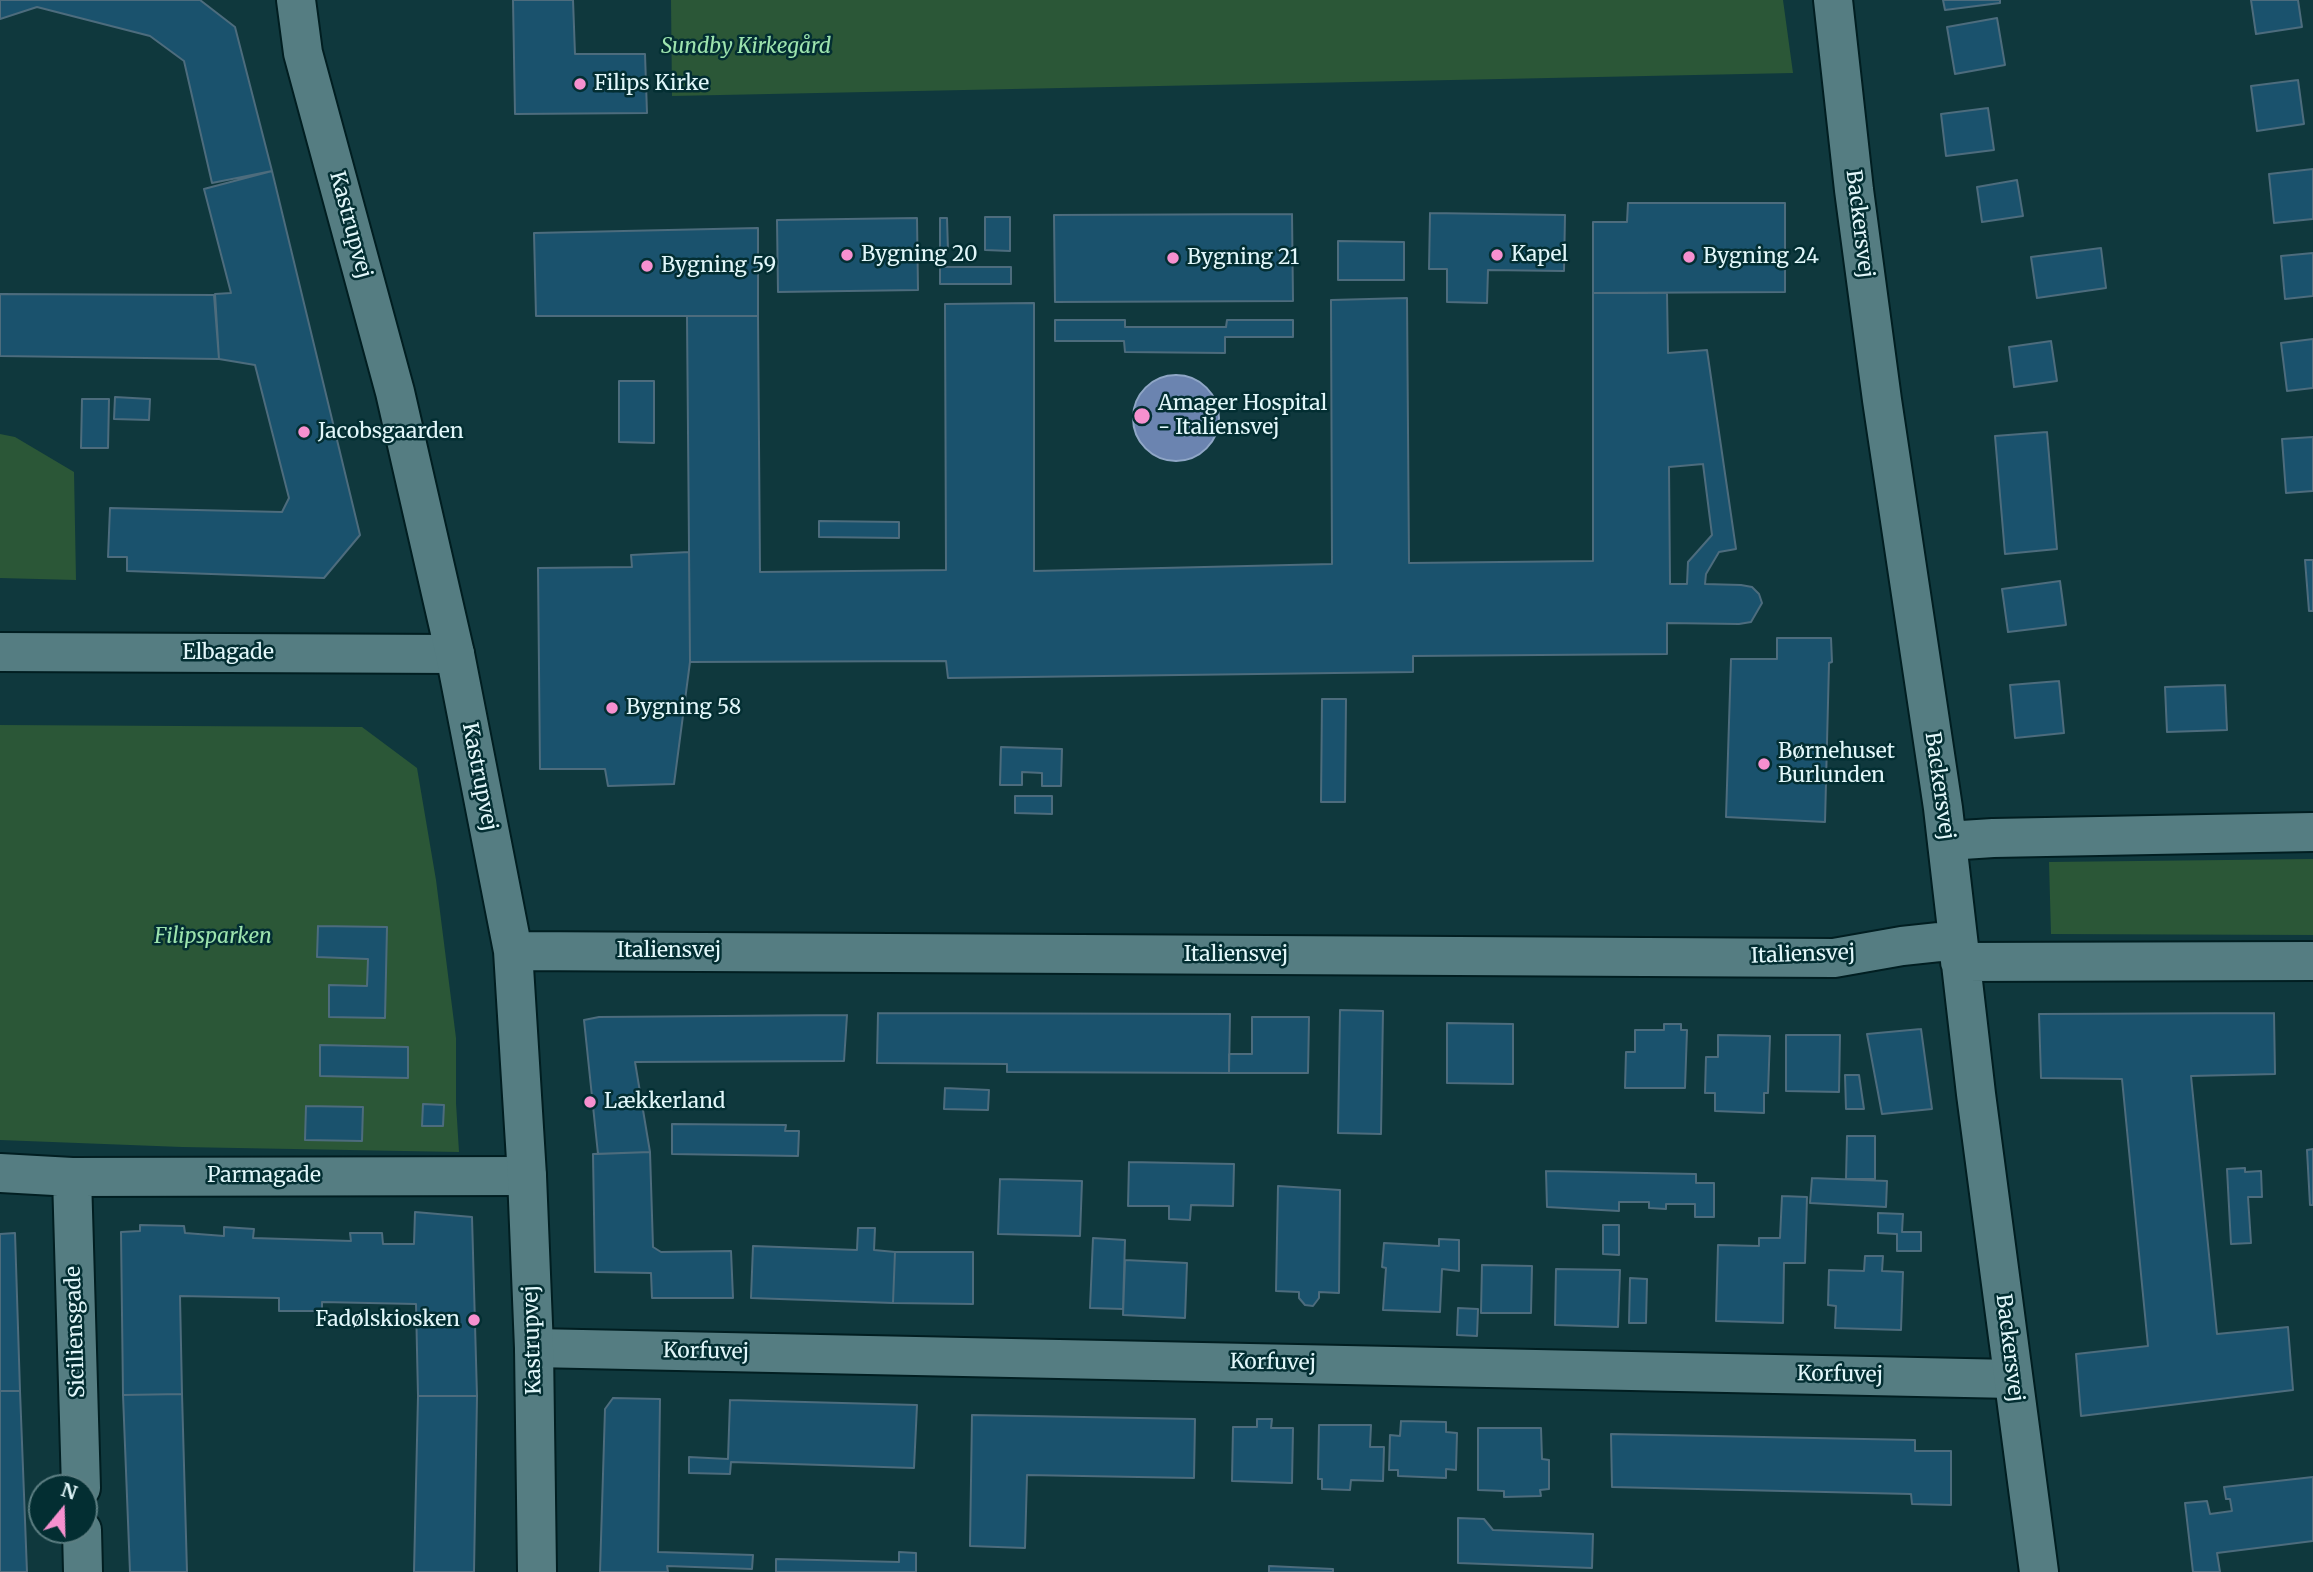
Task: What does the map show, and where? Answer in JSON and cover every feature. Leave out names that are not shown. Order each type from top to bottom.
[{"type":"street","name":"Kastrupvej","points":[[296,0],[303,53],[395,392],[455,654],[513,951],[534,1348],[537,1572]]},
{"type":"street","name":"Backersvej","points":[[1833,0],[1854,190],[1947,841],[2039,1572]]},
{"type":"street","name":"Elbagade","points":[[0,652],[455,654]]},
{"type":"street","points":[[1947,841],[2313,832]]},
{"type":"street","name":"Italiensvej","points":[[513,951],[1835,958],[1902,946],[1959,951],[2313,961]]},
{"type":"street","name":"Parmagade","points":[[0,1173],[72,1177],[527,1176]]},
{"type":"street","name":"Siciliensgade","points":[[72,1177],[81,1474]]},
{"type":"street","name":"Korfuvej","points":[[534,1348],[2013,1379]]},
{"type":"street","points":[[82,1544],[83,1572]]},
{"type":"green space","name":"Sundby Kirkegård","points":[[671,0],[1783,0],[1793,73],[672,96]]},
{"type":"green space","points":[[0,434],[15,437],[74,472],[76,580],[0,578]]},
{"type":"green space","name":"Filipsparken","points":[[0,725],[362,727],[417,768],[436,880],[456,1038],[459,1152],[182,1147],[0,1140]]},
{"type":"green space","points":[[2313,859],[2313,935],[2051,934],[2049,862]]},
{"type":"water","points":[[1176,375],[1192,379],[1206,388],[1215,402],[1219,418],[1215,434],[1206,448],[1192,457],[1176,461],[1160,457],[1146,448],[1137,434],[1133,418],[1137,402],[1146,388],[1160,379]]},
{"type":"building","points":[[0,0],[200,0],[235,27],[272,171],[212,183],[184,61],[150,36],[37,7],[0,19]]},
{"type":"building","name":"Filips Kirke","points":[[513,0],[573,0],[575,54],[645,54],[647,113],[515,114]]},
{"type":"building","points":[[1943,0],[2000,0],[2000,3],[1945,10]]},
{"type":"building","points":[[2251,0],[2298,0],[2302,27],[2256,34]]},
{"type":"building","points":[[1997,18],[2005,65],[1955,74],[1947,27]]},
{"type":"building","points":[[2298,80],[2304,124],[2257,131],[2251,86]]},
{"type":"building","points":[[1988,108],[1994,150],[1946,156],[1941,114]]},
{"type":"building","points":[[2313,169],[2313,219],[2274,223],[2269,174]]},
{"type":"building","name":"Jacobsgaarden","points":[[272,171],[360,535],[324,578],[127,571],[127,557],[108,557],[110,508],[282,512],[289,498],[255,365],[219,359],[215,294],[231,293],[204,189]]},
{"type":"building","points":[[2017,180],[2023,216],[1982,222],[1977,187]]},
{"type":"building","name":"Bygning 24","points":[[1628,203],[1785,203],[1785,292],[1593,293],[1593,222],[1627,222]]},
{"type":"building","name":"Kapel","points":[[1430,213],[1565,215],[1564,271],[1488,270],[1487,303],[1447,302],[1447,269],[1429,269]]},
{"type":"building","name":"Bygning 21","points":[[1292,214],[1293,301],[1055,302],[1054,215]]},
{"type":"building","points":[[985,217],[1010,217],[1010,251],[985,250]]},
{"type":"building","name":"Bygning 20","points":[[917,218],[918,290],[778,292],[777,220]]},
{"type":"building","points":[[940,218],[947,218],[948,251],[940,251]]},
{"type":"building","name":"Bygning 59","points":[[758,228],[758,316],[536,316],[534,233]]},
{"type":"building","points":[[1338,241],[1404,242],[1404,280],[1338,280]]},
{"type":"building","points":[[2101,248],[2106,288],[2037,298],[2031,257]]},
{"type":"building","points":[[2313,253],[2313,296],[2285,299],[2281,256]]},
{"type":"building","points":[[940,267],[1011,267],[1011,284],[940,284]]},
{"type":"building","name":"Amager Hospital - Italiensvej","points":[[1593,293],[1667,293],[1668,353],[1707,350],[1736,549],[1719,552],[1706,574],[1705,584],[1752,587],[1759,594],[1762,603],[1751,622],[1667,623],[1667,654],[1413,656],[1413,672],[948,678],[946,661],[690,662],[687,316],[758,316],[760,572],[946,570],[945,304],[1034,303],[1034,571],[1332,564],[1331,300],[1407,298],[1409,563],[1593,561]],"holes":[[[1703,464],[1712,535],[1688,562],[1687,584],[1670,584],[1669,467]]]},
{"type":"building","points":[[0,294],[214,295],[219,359],[0,356]]},
{"type":"building","points":[[1055,320],[1125,320],[1125,327],[1226,327],[1227,320],[1293,320],[1293,337],[1225,337],[1225,353],[1125,352],[1124,341],[1055,341]]},
{"type":"building","points":[[2313,339],[2313,388],[2287,391],[2281,343]]},
{"type":"building","points":[[2051,341],[2057,381],[2014,387],[2009,347]]},
{"type":"building","points":[[619,381],[654,381],[654,443],[619,442]]},
{"type":"building","points":[[115,397],[150,399],[149,420],[114,419]]},
{"type":"building","points":[[82,399],[109,399],[108,448],[81,448]]},
{"type":"building","points":[[2047,432],[2057,549],[2005,554],[1995,436]]},
{"type":"building","points":[[2313,437],[2313,491],[2286,493],[2282,439]]},
{"type":"building","points":[[819,521],[899,522],[899,538],[819,537]]},
{"type":"building","name":"Bygning 58","points":[[689,552],[690,662],[674,784],[608,786],[605,769],[540,769],[538,568],[632,567],[631,555]]},
{"type":"building","points":[[2305,560],[2313,560],[2313,611],[2309,611]]},
{"type":"building","points":[[2060,581],[2066,625],[2008,632],[2002,589]]},
{"type":"building","points":[[1777,638],[1831,638],[1825,822],[1726,817],[1731,659],[1777,659]]},
{"type":"building","points":[[2059,681],[2064,733],[2015,738],[2010,685]]},
{"type":"building","points":[[2225,685],[2227,730],[2167,732],[2165,687]]},
{"type":"building","points":[[1322,699],[1346,699],[1345,802],[1321,802]]},
{"type":"building","points":[[1001,747],[1062,749],[1061,786],[1042,786],[1042,773],[1022,772],[1022,785],[1000,785]]},
{"type":"building","points":[[1015,796],[1052,796],[1052,814],[1015,813]]},
{"type":"building","points":[[318,926],[387,927],[385,1018],[329,1017],[329,985],[367,986],[368,959],[317,957]]},
{"type":"building","points":[[1340,1010],[1383,1011],[1381,1134],[1338,1133]]},
{"type":"building","points":[[878,1013],[1230,1014],[1229,1073],[1007,1072],[1007,1064],[877,1063]]},
{"type":"building","points":[[2274,1013],[2275,1074],[2191,1076],[2217,1334],[2288,1327],[2293,1390],[2081,1416],[2076,1354],[2148,1346],[2122,1079],[2041,1078],[2039,1014]]},
{"type":"building","points":[[847,1015],[844,1061],[635,1062],[650,1152],[598,1154],[584,1020],[599,1017]]},
{"type":"building","points":[[1252,1017],[1309,1017],[1308,1073],[1229,1073],[1229,1054],[1252,1054]]},
{"type":"building","points":[[1447,1023],[1513,1024],[1513,1084],[1447,1083]]},
{"type":"building","points":[[1664,1024],[1681,1024],[1681,1030],[1687,1030],[1685,1088],[1625,1088],[1626,1052],[1635,1052],[1635,1030],[1664,1030]]},
{"type":"building","points":[[1921,1029],[1932,1109],[1882,1114],[1867,1034]]},
{"type":"building","points":[[1718,1035],[1770,1036],[1768,1093],[1764,1093],[1764,1113],[1715,1111],[1715,1093],[1705,1093],[1706,1057],[1718,1057]]},
{"type":"building","points":[[1786,1035],[1840,1035],[1839,1092],[1786,1091]]},
{"type":"building","points":[[320,1045],[408,1047],[408,1078],[320,1076]]},
{"type":"building","points":[[1845,1075],[1859,1075],[1864,1109],[1846,1109]]},
{"type":"building","points":[[945,1088],[989,1090],[988,1110],[944,1109]]},
{"type":"building","points":[[423,1104],[444,1105],[443,1126],[422,1126]]},
{"type":"building","points":[[306,1106],[363,1107],[362,1141],[305,1140]]},
{"type":"building","points":[[672,1124],[786,1125],[785,1131],[799,1131],[798,1156],[672,1154]]},
{"type":"building","points":[[1847,1136],[1875,1136],[1875,1179],[1846,1179]]},
{"type":"building","points":[[2313,1149],[2313,1205],[2310,1205],[2307,1150]]},
{"type":"building","points":[[650,1152],[653,1247],[661,1252],[731,1251],[733,1298],[652,1298],[651,1273],[595,1272],[593,1154]]},
{"type":"building","points":[[1129,1162],[1234,1164],[1233,1206],[1191,1205],[1190,1220],[1169,1219],[1169,1206],[1128,1206]]},
{"type":"building","points":[[2245,1168],[2245,1172],[2261,1171],[2262,1197],[2248,1197],[2251,1243],[2231,1244],[2227,1169]]},
{"type":"building","points":[[1546,1171],[1696,1174],[1696,1183],[1714,1183],[1714,1217],[1695,1217],[1695,1204],[1666,1204],[1666,1209],[1649,1208],[1649,1202],[1619,1202],[1619,1211],[1547,1207]]},
{"type":"building","points":[[1812,1178],[1887,1181],[1886,1207],[1810,1203]]},
{"type":"building","points":[[1000,1179],[1082,1181],[1080,1236],[998,1234]]},
{"type":"building","points":[[1278,1186],[1340,1190],[1339,1293],[1319,1292],[1319,1298],[1313,1306],[1305,1305],[1299,1298],[1299,1292],[1276,1291]]},
{"type":"building","points":[[1782,1196],[1807,1197],[1805,1263],[1784,1263],[1783,1323],[1716,1321],[1718,1245],[1759,1246],[1759,1238],[1780,1238]]},
{"type":"building","points":[[415,1212],[472,1217],[477,1396],[418,1396],[416,1304],[322,1302],[322,1311],[279,1311],[279,1298],[180,1296],[182,1394],[123,1395],[121,1232],[140,1231],[140,1225],[184,1226],[185,1233],[224,1236],[224,1227],[254,1229],[253,1238],[351,1241],[350,1233],[382,1233],[383,1244],[414,1244]]},
{"type":"building","points":[[1878,1213],[1903,1214],[1902,1232],[1921,1232],[1921,1251],[1897,1251],[1897,1234],[1878,1233]]},
{"type":"building","points":[[1603,1225],[1619,1225],[1619,1255],[1603,1254]]},
{"type":"building","points":[[858,1228],[875,1228],[874,1250],[895,1252],[893,1303],[751,1298],[753,1246],[857,1250]]},
{"type":"building","points":[[15,1233],[20,1391],[0,1391],[0,1234]]},
{"type":"building","points":[[1093,1238],[1125,1240],[1123,1309],[1090,1308]]},
{"type":"building","points":[[1439,1239],[1459,1240],[1459,1271],[1442,1269],[1440,1312],[1383,1310],[1386,1268],[1382,1267],[1384,1243],[1439,1246]]},
{"type":"building","points":[[895,1252],[973,1252],[973,1304],[893,1303]]},
{"type":"building","points":[[1865,1256],[1883,1256],[1882,1271],[1903,1272],[1901,1330],[1835,1328],[1836,1306],[1828,1305],[1829,1270],[1864,1271]]},
{"type":"building","points":[[1125,1260],[1187,1263],[1185,1318],[1123,1315]]},
{"type":"building","points":[[1482,1265],[1532,1266],[1531,1313],[1481,1313]]},
{"type":"building","points":[[1556,1269],[1620,1270],[1618,1327],[1555,1325]]},
{"type":"building","points":[[1630,1278],[1647,1279],[1646,1323],[1629,1323]]},
{"type":"building","points":[[1458,1308],[1478,1309],[1477,1336],[1457,1335]]},
{"type":"building","points":[[0,1391],[20,1391],[27,1572],[0,1572]]},
{"type":"building","points":[[182,1394],[187,1572],[130,1572],[123,1395]]},
{"type":"building","points":[[418,1396],[477,1396],[474,1572],[414,1572]]},
{"type":"building","points":[[613,1398],[660,1399],[658,1552],[753,1555],[752,1569],[667,1566],[668,1572],[600,1572],[605,1409]]},
{"type":"building","points":[[730,1400],[917,1405],[914,1468],[731,1462],[730,1474],[689,1473],[689,1457],[728,1459]]},
{"type":"building","points":[[972,1415],[1195,1419],[1194,1478],[1027,1475],[1025,1548],[970,1546]]},
{"type":"building","points":[[1257,1419],[1272,1419],[1271,1428],[1293,1428],[1292,1483],[1232,1481],[1233,1427],[1257,1427]]},
{"type":"building","points":[[1401,1421],[1446,1422],[1446,1432],[1457,1433],[1456,1470],[1446,1469],[1446,1478],[1398,1476],[1398,1470],[1389,1470],[1390,1435],[1400,1436]]},
{"type":"building","points":[[1319,1425],[1371,1425],[1370,1447],[1384,1447],[1383,1481],[1351,1480],[1350,1490],[1322,1489],[1322,1479],[1318,1479]]},
{"type":"building","points":[[1478,1428],[1541,1428],[1542,1459],[1549,1460],[1549,1489],[1540,1490],[1541,1496],[1504,1497],[1504,1491],[1478,1490]]},
{"type":"building","points":[[1611,1434],[1915,1440],[1915,1451],[1951,1451],[1951,1505],[1912,1504],[1911,1494],[1612,1487]]},
{"type":"building","points":[[2313,1477],[2313,1541],[2217,1553],[2220,1572],[2193,1572],[2185,1503],[2207,1501],[2210,1514],[2232,1511],[2224,1487]]},
{"type":"building","points":[[1458,1518],[1484,1519],[1493,1530],[1593,1534],[1592,1568],[1458,1563]]},
{"type":"building","points":[[899,1552],[916,1553],[916,1572],[776,1572],[776,1559],[899,1562]]},
{"type":"building","points":[[1269,1566],[1333,1569],[1333,1572],[1269,1572]]},
{"type":"place","name":"Filips Kirke","points":[[580,84]]},
{"type":"place","name":"Bygning 20","points":[[847,255]]},
{"type":"place","name":"Kapel","points":[[1497,255]]},
{"type":"place","name":"Bygning 24","points":[[1689,257]]},
{"type":"place","name":"Bygning 21","points":[[1173,258]]},
{"type":"place","name":"Bygning 59","points":[[647,266]]},
{"type":"place","name":"Amager Hospital - Italiensvej","points":[[1142,416]]},
{"type":"place","name":"Jacobsgaarden","points":[[304,432]]},
{"type":"place","name":"Bygning 58","points":[[612,708]]},
{"type":"place","name":"Børnehuset Burlunden","points":[[1764,764]]},
{"type":"place","name":"Lækkerland","points":[[590,1102]]},
{"type":"place","name":"Fadølskiosken","points":[[474,1320]]}]
